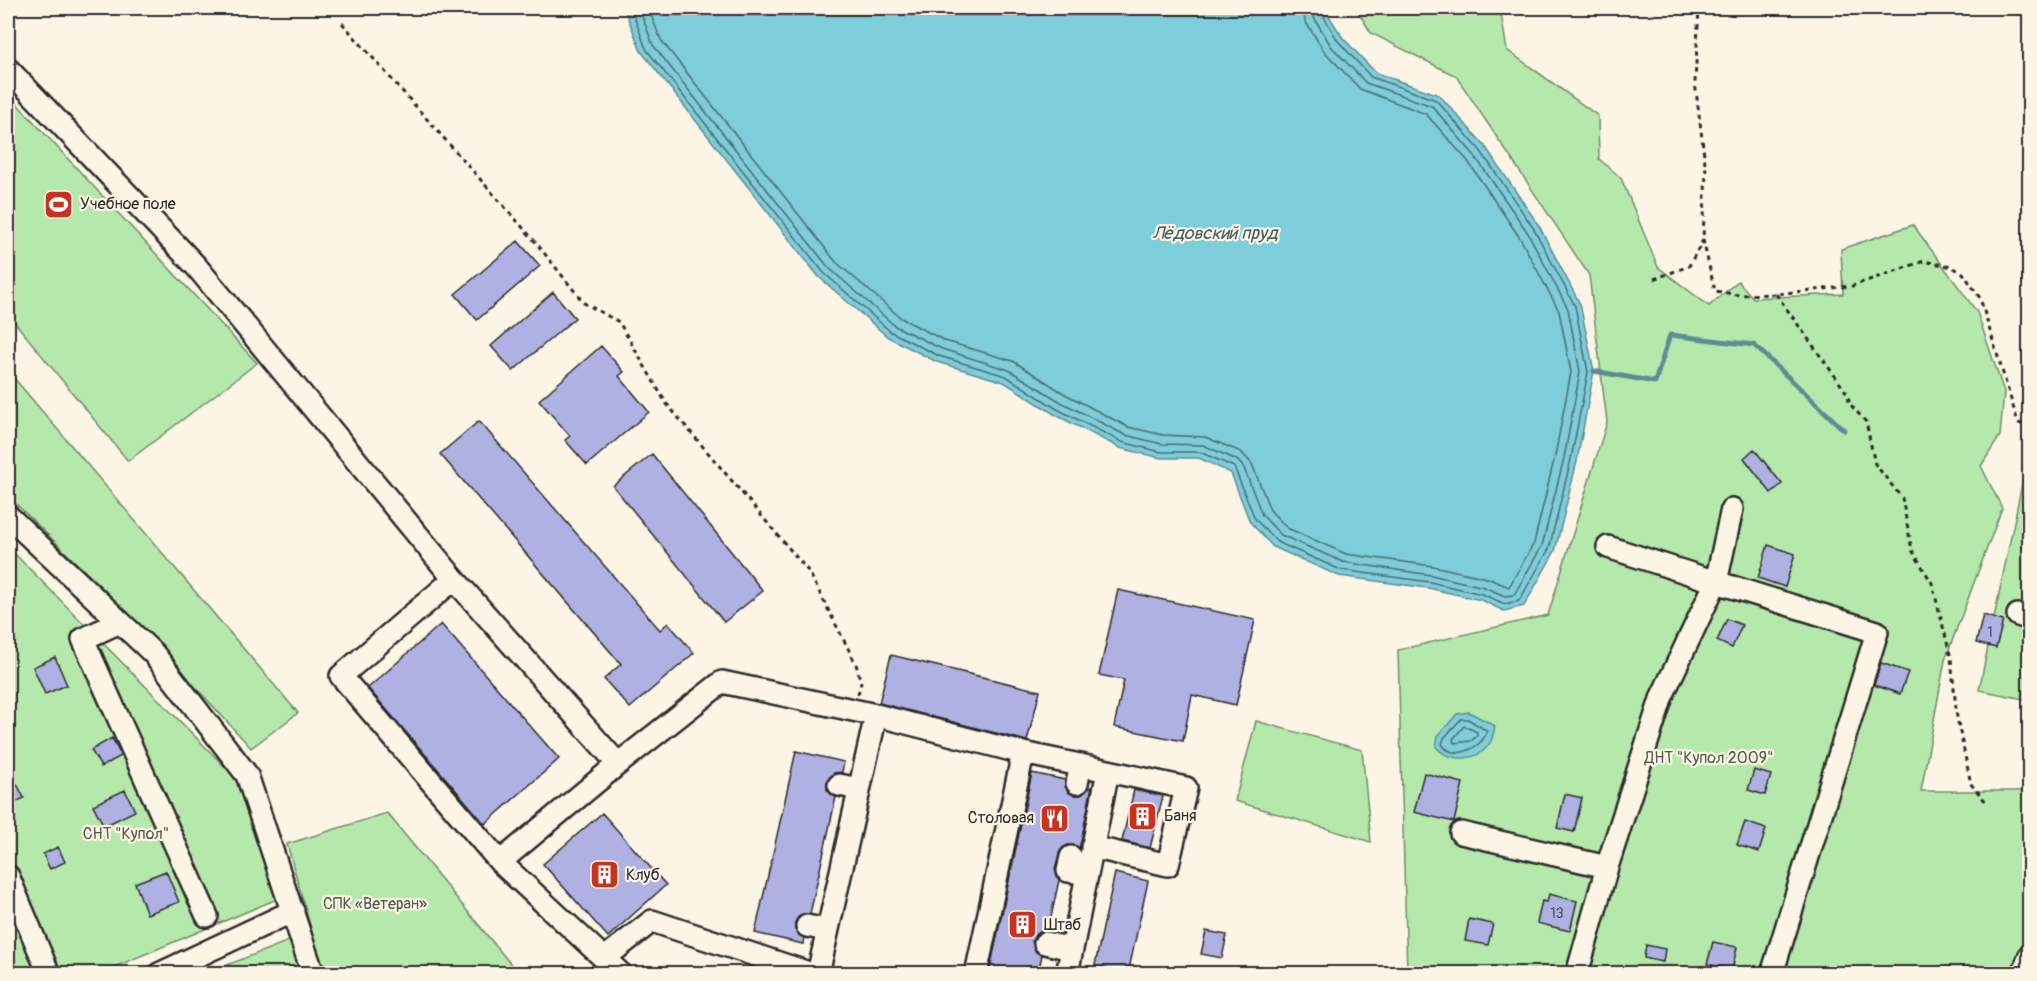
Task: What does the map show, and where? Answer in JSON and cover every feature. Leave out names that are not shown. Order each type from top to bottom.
[{"type":"street","points":[[8,69],[196,266],[454,579],[618,764]]},
{"type":"street","points":[[1577,974],[1607,867],[1662,696],[1716,582],[1732,509]]},
{"type":"street","points":[[8,516],[154,654],[248,775],[313,974]]},
{"type":"street","points":[[1608,547],[1877,632],[1772,974]]},
{"type":"street","points":[[454,579],[341,676],[500,862],[606,957],[621,974]]},
{"type":"street","points":[[120,622],[83,639],[207,916]]},
{"type":"street","points":[[500,862],[618,764],[722,682],[876,715],[1023,753],[1079,774],[1108,771],[1159,785],[1186,788],[1161,846],[1168,865],[1092,847]]},
{"type":"street","points":[[818,974],[817,928],[849,787],[876,715]]},
{"type":"street","points":[[976,974],[1021,789],[1023,753]]},
{"type":"street","points":[[1067,974],[1108,771]]},
{"type":"street","points":[[1461,833],[1607,867]]},
{"type":"street","points":[[1071,857],[1068,871],[1087,874]]},
{"type":"street","points":[[8,876],[49,974]]},
{"type":"street","points":[[159,974],[232,942],[293,910]]},
{"type":"street","points":[[606,957],[639,921],[652,921],[812,974]]},
{"type":"street","points":[[1045,943],[1072,949]]},
{"type":"street","points":[[2024,974],[2030,955]]},
{"type":"path","points":[[1699,8],[1695,82],[1706,171],[1703,240],[1715,291],[1738,295],[1776,294],[1851,286],[1924,261],[1952,267],[1963,273],[1980,298],[2016,416],[2019,423],[2030,427]]},
{"type":"path","points":[[342,23],[534,239],[584,303],[619,322],[666,403],[809,572],[856,664],[861,683],[852,710]]},
{"type":"path","points":[[1654,279],[1689,266],[1703,240]]},
{"type":"path","points":[[1776,294],[1847,393],[1851,404],[1866,422],[1875,464],[1902,498],[1912,550],[1932,583],[1951,658],[1957,718],[1971,784],[1987,803]]},
{"type":"green space","name":"ДНТ \"Купол 2009\"","points":[[1356,8],[1500,8],[1507,50],[1598,116],[1599,159],[1621,178],[1658,267],[1709,306],[1738,281],[1753,298],[1843,294],[1841,249],[1913,225],[1977,312],[2004,392],[2000,436],[1981,466],[2002,508],[1945,660],[1921,791],[2029,791],[2029,973],[1407,973],[1398,650],[1548,615],[1607,422],[1589,275],[1456,76],[1371,33]]},
{"type":"green space","name":"Учебное поле","points":[[8,94],[257,363],[128,461],[8,314]]},
{"type":"green space","points":[[8,371],[298,713],[251,748],[133,618],[8,496]]},
{"type":"green space","points":[[2029,450],[2029,700],[1979,690]]},
{"type":"green space","name":"СНТ \"Купол\"","points":[[8,547],[236,778],[277,899],[100,973],[8,973]]},
{"type":"green space","points":[[1256,721],[1362,750],[1371,842],[1235,801]]},
{"type":"green space","name":"СПК «Ветеран»","points":[[387,813],[518,973],[204,974],[312,932],[287,844]]},
{"type":"water","name":"Лёдовский пруд","points":[[624,8],[1324,8],[1343,38],[1376,73],[1439,95],[1485,146],[1539,226],[1580,304],[1594,371],[1577,461],[1555,551],[1524,606],[1504,611],[1481,600],[1428,588],[1339,576],[1273,547],[1250,522],[1231,473],[1199,458],[1161,458],[1120,448],[1054,414],[1004,382],[937,362],[888,337],[819,277],[641,51]]},
{"type":"water","points":[[1469,712],[1495,726],[1491,741],[1480,753],[1472,756],[1457,758],[1449,756],[1436,747],[1438,736],[1457,714]]},
{"type":"building","points":[[518,241],[540,266],[477,320],[455,294]]},
{"type":"building","points":[[553,292],[575,318],[513,371],[491,346]]},
{"type":"building","points":[[601,346],[624,372],[619,376],[649,412],[587,465],[565,440],[570,436],[539,400]]},
{"type":"building","points":[[479,421],[660,630],[668,623],[694,653],[630,708],[604,679],[621,664],[440,454]]},
{"type":"building","points":[[1754,449],[1782,484],[1771,493],[1744,458]]},
{"type":"building","points":[[652,454],[763,591],[724,622],[613,486]]},
{"type":"building","points":[[1768,545],[1795,554],[1785,587],[1758,578]]},
{"type":"building","points":[[1118,590],[1255,620],[1236,705],[1192,695],[1183,741],[1114,727],[1124,680],[1099,675]]},
{"type":"building","points":[[1983,615],[2003,621],[1996,648],[1976,643]]},
{"type":"building","points":[[1727,619],[1742,625],[1732,648],[1717,641]]},
{"type":"building","points":[[441,624],[559,759],[485,824],[368,688]]},
{"type":"building","points":[[891,655],[1040,691],[1027,741],[879,703]]},
{"type":"building","points":[[55,657],[67,685],[45,694],[33,667]]},
{"type":"building","points":[[1881,663],[1908,672],[1900,694],[1874,685]]},
{"type":"building","points":[[112,738],[121,756],[101,767],[91,750]]},
{"type":"building","points":[[796,751],[844,762],[842,772],[834,773],[827,782],[827,790],[836,797],[810,914],[802,914],[795,923],[795,930],[804,938],[803,944],[755,933]]},
{"type":"building","points":[[1754,770],[1771,775],[1765,795],[1748,790]]},
{"type":"building","points":[[1032,773],[1065,780],[1068,792],[1075,795],[1081,795],[1092,786],[1080,848],[1068,845],[1059,854],[1055,869],[1059,880],[1048,931],[1036,934],[1032,941],[1036,952],[1042,955],[1038,974],[989,974]]},
{"type":"building","points":[[1424,773],[1463,783],[1454,822],[1414,812]]},
{"type":"building","points":[[17,784],[24,798],[8,806],[8,789]]},
{"type":"building","points":[[125,790],[135,811],[104,826],[93,805]]},
{"type":"building","name":"Баня","points":[[1134,790],[1163,796],[1150,848],[1122,841]]},
{"type":"building","points":[[1565,794],[1582,798],[1574,832],[1557,828]]},
{"type":"building","name":"Клуб","points":[[602,813],[666,885],[608,937],[543,864]]},
{"type":"building","points":[[1745,822],[1766,829],[1759,852],[1737,845]]},
{"type":"building","points":[[58,847],[65,862],[50,869],[43,854]]},
{"type":"building","points":[[166,871],[179,902],[147,914],[135,883]]},
{"type":"building","points":[[1115,873],[1148,881],[1128,974],[1093,974]]},
{"type":"building","points":[[1549,894],[1577,901],[1570,931],[1537,923],[1542,901],[1547,902]]},
{"type":"building","points":[[1469,919],[1493,924],[1488,945],[1465,941]]},
{"type":"building","points":[[1206,931],[1227,935],[1222,958],[1201,954]]},
{"type":"building","points":[[1713,942],[1737,947],[1732,970],[1707,964]]},
{"type":"building","points":[[1646,945],[1665,949],[1663,962],[1644,958]]},
{"type":"waterway","points":[[1594,371],[1655,382],[1670,335],[1754,345],[1844,430]]},
{"type":"place","name":"Учебное поле","points":[[59,204]]},
{"type":"place","name":"Баня","points":[[1143,816]]},
{"type":"place","name":"Столовая","points":[[1055,818]]},
{"type":"place","name":"Клуб","points":[[605,875]]},
{"type":"place","name":"Штаб","points":[[1023,925]]}]
